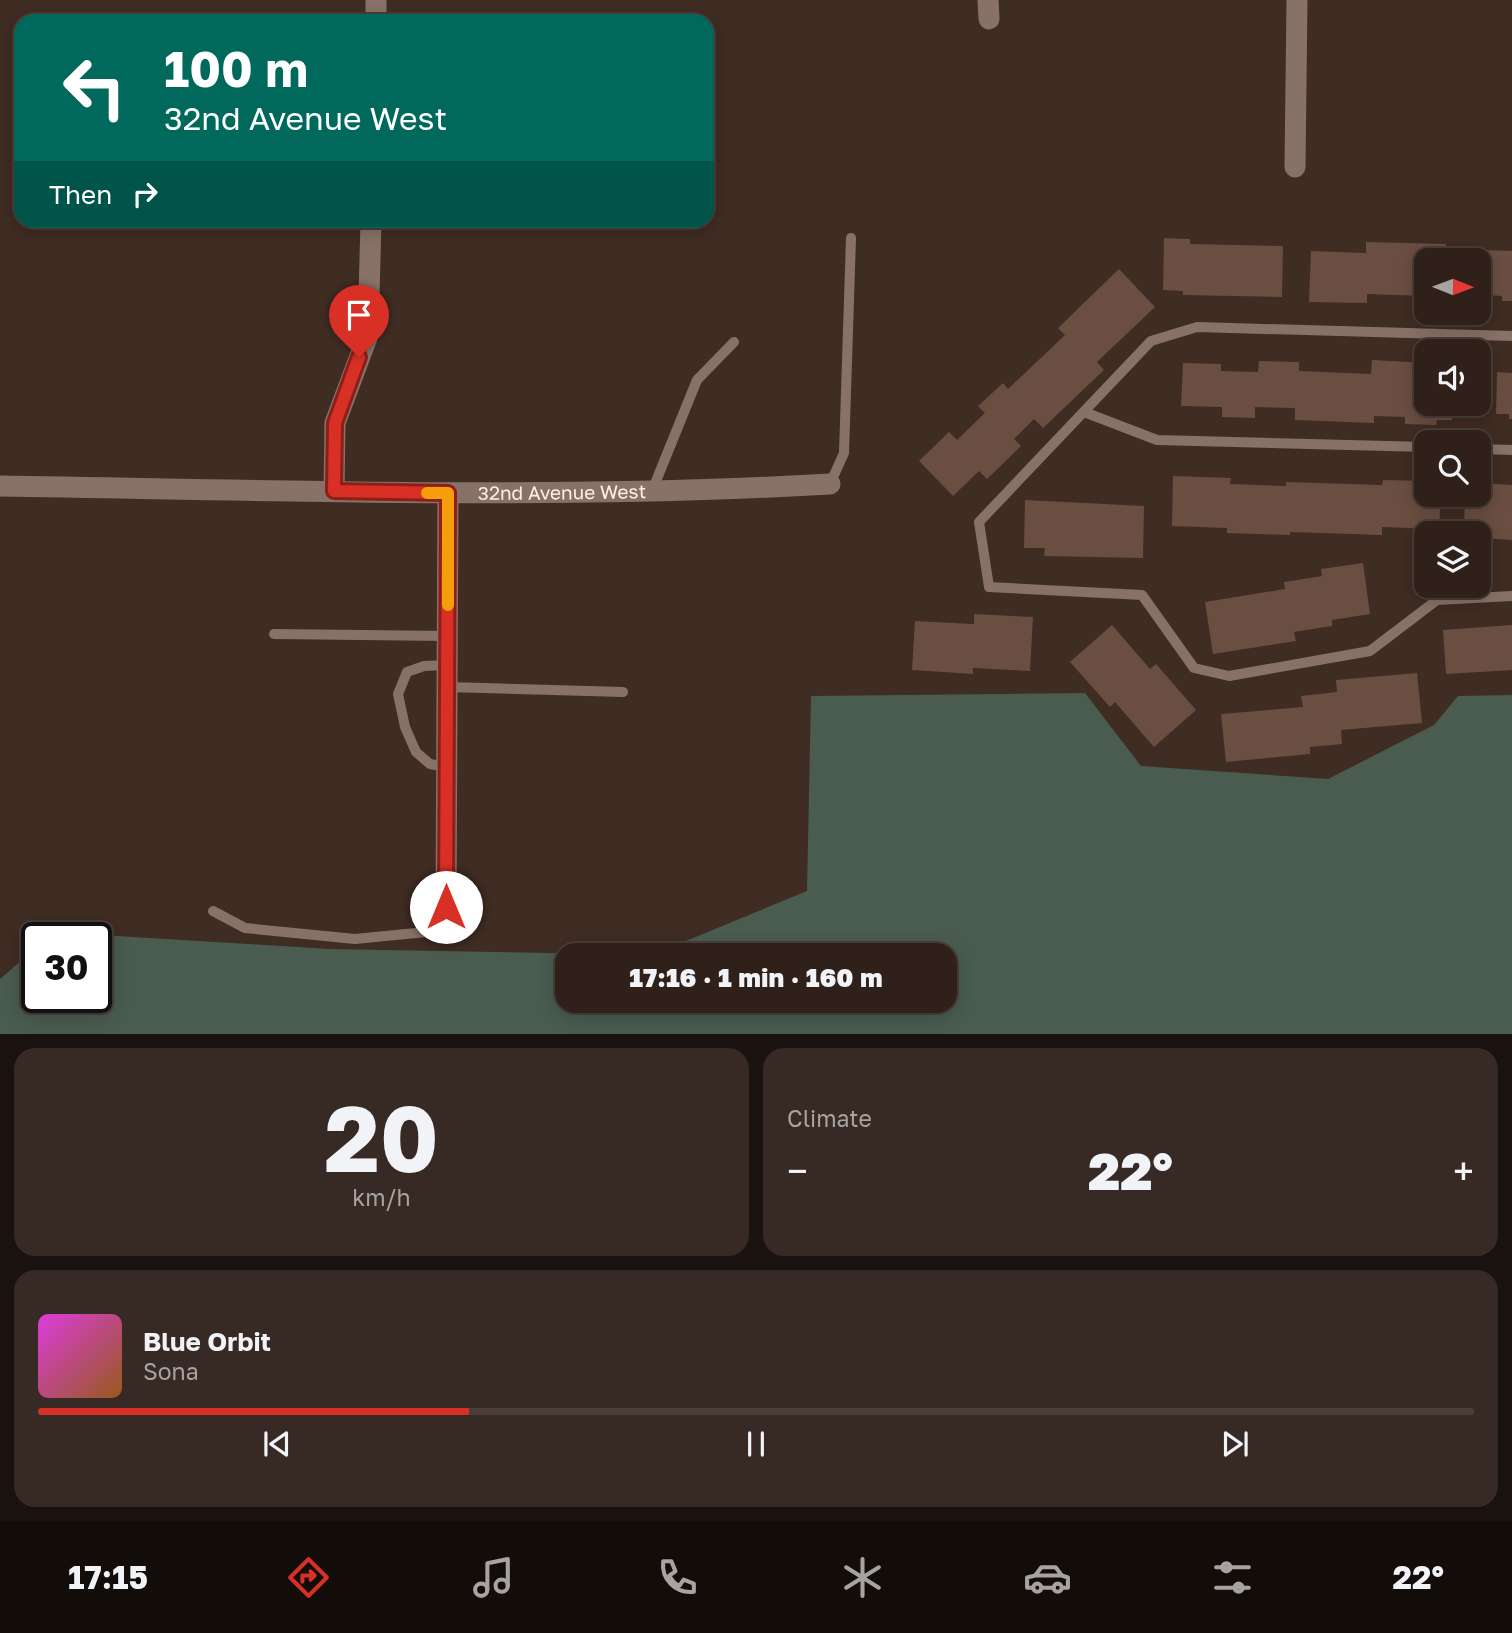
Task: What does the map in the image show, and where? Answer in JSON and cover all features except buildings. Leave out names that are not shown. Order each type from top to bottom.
[{"type":"street","points":[[1295,167],[1297,0]]},
{"type":"street","points":[[334,491],[335,423],[368,335],[371,228]]},
{"type":"street","name":"32nd Avenue West","points":[[0,486],[448,493],[652,491],[830,484]]},
{"type":"street","points":[[446,907],[448,493]]},
{"type":"lane","points":[[830,484],[844,453],[851,238]]},
{"type":"lane","points":[[1512,336],[1197,327],[1151,341],[979,522],[989,587],[1142,596],[1194,668],[1229,676],[1370,651],[1437,600],[1512,596]]},
{"type":"lane","points":[[652,491],[697,380],[734,342]]},
{"type":"lane","points":[[1084,412],[1157,440],[1414,447]]},
{"type":"lane","points":[[1491,449],[1512,450]]},
{"type":"lane","points":[[274,634],[447,636]]},
{"type":"lane","points":[[447,665],[424,666],[407,672],[398,694],[405,727],[416,752],[430,764],[447,767]]},
{"type":"lane","points":[[447,687],[622,692]]},
{"type":"lane","points":[[213,911],[245,928],[355,939],[426,933],[437,924],[446,907]]},
{"type":"green space","points":[[1085,693],[1141,766],[1328,779],[1434,725],[1458,696],[1512,695],[1512,1034],[0,1034],[0,979],[21,961],[21,1013],[112,1013],[112,936],[330,949],[555,953],[555,1013],[957,1013],[957,943],[681,943],[807,891],[811,696]]},
{"type":"slow traffic","points":[[427,493],[448,493],[448,605]]},
{"type":"route","points":[[359,357],[335,423],[334,491],[448,493],[446,907]]}]
